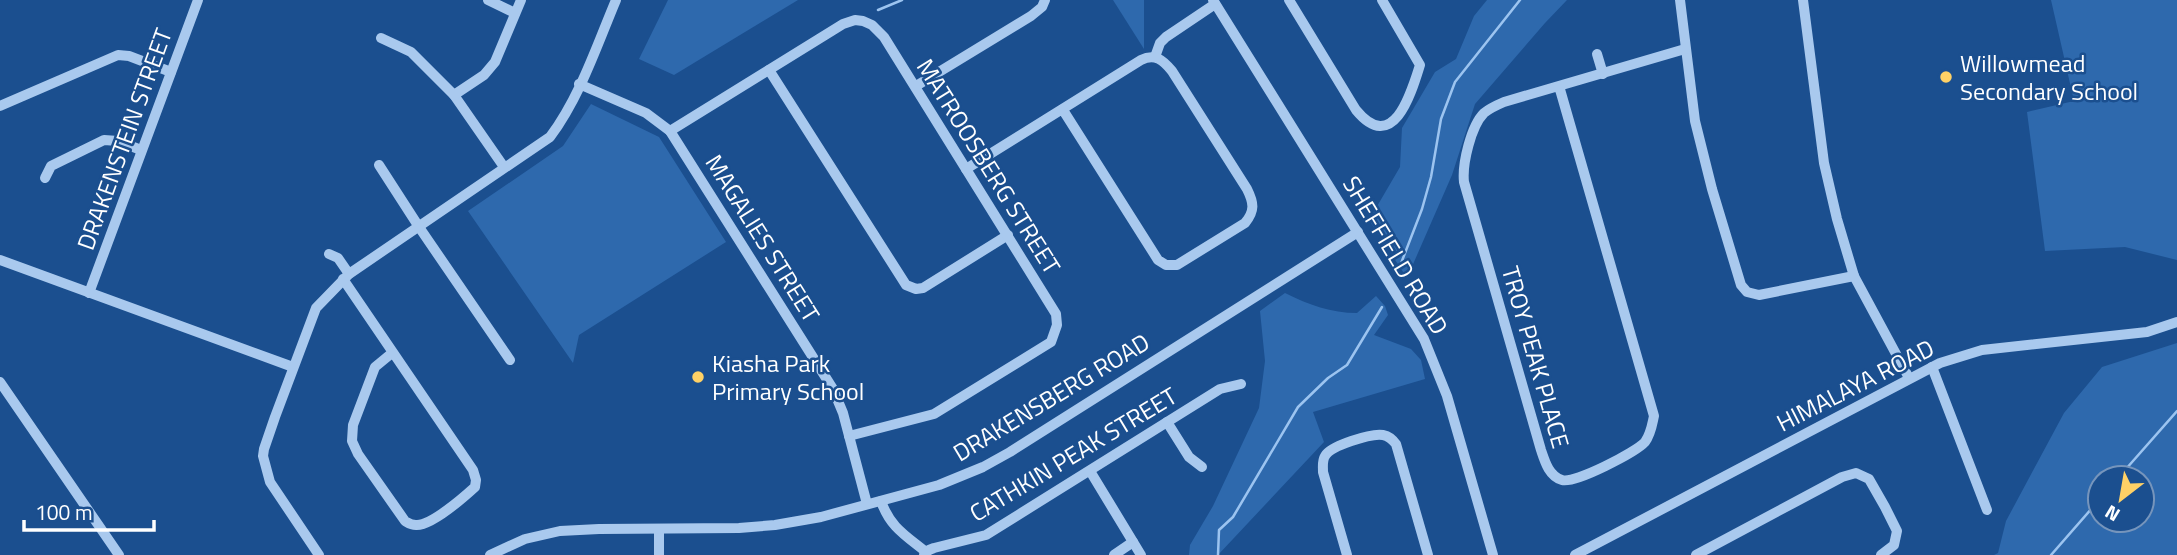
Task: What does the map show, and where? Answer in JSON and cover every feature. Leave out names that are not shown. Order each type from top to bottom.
[{"type":"street","name":"DRAKENSTEIN STREET","points":[[89,293],[198,0]]},
{"type":"street","points":[[488,0],[515,13]]},
{"type":"street","points":[[454,95],[484,75],[495,62],[521,0]]},
{"type":"street","points":[[318,555],[270,482],[263,456],[316,308],[346,277],[550,137],[561,122],[616,0]]},
{"type":"street","points":[[916,86],[1031,16],[1042,7],[1045,0]]},
{"type":"street","points":[[1289,0],[1356,110],[1363,119],[1376,125],[1384,125],[1397,120],[1412,90],[1420,65],[1382,0]]},
{"type":"street","points":[[1680,0],[1700,144],[1727,242],[1744,289],[1759,295],[1854,276]]},
{"type":"street","points":[[1803,0],[1824,163],[1837,219],[1854,276],[1909,378]]},
{"type":"street","points":[[1155,57],[1160,43],[1166,37],[1214,2]]},
{"type":"street","name":"SHEFFIELD ROAD","points":[[1214,2],[1424,339],[1441,378],[1493,555]]},
{"type":"street","name":"MATROOSBERG STREET","points":[[670,131],[843,24],[855,20],[872,25],[884,37],[916,86],[1056,314],[1057,324],[1051,342],[934,414],[849,436]]},
{"type":"street","points":[[381,38],[411,52],[454,95],[504,167]]},
{"type":"street","name":"TROY PEAK PLACE","points":[[1559,86],[1654,416],[1652,428],[1644,444],[1570,481],[1553,475],[1541,450],[1464,182],[1463,166],[1474,130],[1485,113],[1504,102],[1685,49]]},
{"type":"street","points":[[1597,54],[1603,74]]},
{"type":"street","points":[[0,106],[118,55],[129,56],[171,72]]},
{"type":"street","points":[[966,169],[1141,60],[1155,57],[1163,60],[1172,71],[1247,190],[1254,208],[1245,223],[1177,265],[1166,265],[1158,260],[1063,110]]},
{"type":"street","points":[[769,70],[906,285],[923,288],[1008,236]]},
{"type":"street","name":"MAGALIES STREET","points":[[579,84],[646,113],[670,131],[833,389],[843,414],[867,505]]},
{"type":"street","points":[[45,178],[51,166],[104,141],[118,141],[141,150]]},
{"type":"street","points":[[379,165],[510,360]]},
{"type":"street","name":"DRAKENSBERG ROAD","points":[[490,555],[525,539],[560,531],[775,525],[821,517],[939,485],[992,462],[1359,232]]},
{"type":"street","points":[[329,254],[338,258],[346,277],[392,353],[473,470],[475,487],[439,515],[419,525],[405,521],[358,454],[352,441],[353,425],[375,367],[392,353]]},
{"type":"street","points":[[0,260],[293,368]]},
{"type":"street","name":"HIMALAYA ROAD","points":[[1580,554],[1932,367],[1982,350],[2147,332],[2177,322]]},
{"type":"street","points":[[1932,367],[1987,510]]},
{"type":"street","points":[[0,382],[119,555]]},
{"type":"street","name":"CATHKIN PEAK STREET","points":[[925,554],[934,548],[986,535],[1220,389],[1241,384]]},
{"type":"street","points":[[1167,422],[1189,457],[1202,467]]},
{"type":"street","points":[[1347,555],[1322,462],[1327,452],[1336,447],[1381,435],[1387,436],[1396,444],[1428,555]]},
{"type":"street","points":[[1090,471],[1141,555]]},
{"type":"street","points":[[1696,555],[1842,477],[1856,473],[1869,479],[1897,531],[1894,545],[1881,555]]},
{"type":"street","points":[[881,501],[894,526],[925,554]]},
{"type":"street","points":[[659,528],[659,555]]},
{"type":"street","points":[[1114,555],[1133,542]]},
{"type":"shaded area","points":[[668,0],[798,0],[674,75],[639,59]]},
{"type":"shaded area","points":[[1113,0],[1144,0],[1144,49]]},
{"type":"shaded area","points":[[1487,0],[1567,0],[1475,104],[1452,175],[1407,278],[1369,220],[1400,167],[1402,128],[1435,72],[1456,59],[1474,16]]},
{"type":"shaded area","points":[[2051,0],[2177,0],[2177,260],[2125,247],[2045,251],[2027,112],[2074,101]]},
{"type":"shaded area","points":[[591,104],[659,137],[726,242],[579,335],[573,363],[468,211],[563,146]]},
{"type":"shaded area","points":[[1285,293],[1320,308],[1357,313],[1376,296],[1385,306],[1388,315],[1374,335],[1411,349],[1421,360],[1425,379],[1313,412],[1324,442],[1218,555],[1189,555],[1190,545],[1213,506],[1259,408],[1265,361],[1260,311]]},
{"type":"shaded area","points":[[2177,343],[2177,555],[1994,555],[1998,553],[2006,521],[2064,413],[2102,367]]},
{"type":"waterway","points":[[878,10],[902,0]]},
{"type":"waterway","points":[[1400,266],[1422,209],[1431,177],[1441,119],[1455,82],[1520,0]]},
{"type":"waterway","points":[[1218,555],[1219,530],[1233,517],[1298,407],[1328,378],[1347,365],[1382,307]]},
{"type":"waterway","points":[[2130,464],[2177,411]]},
{"type":"waterway","points":[[2051,555],[2086,515]]},
{"type":"place","name":"Willowmead Secondary School","points":[[1946,77]]},
{"type":"place","name":"Kiasha Park Primary School","points":[[698,377]]}]
